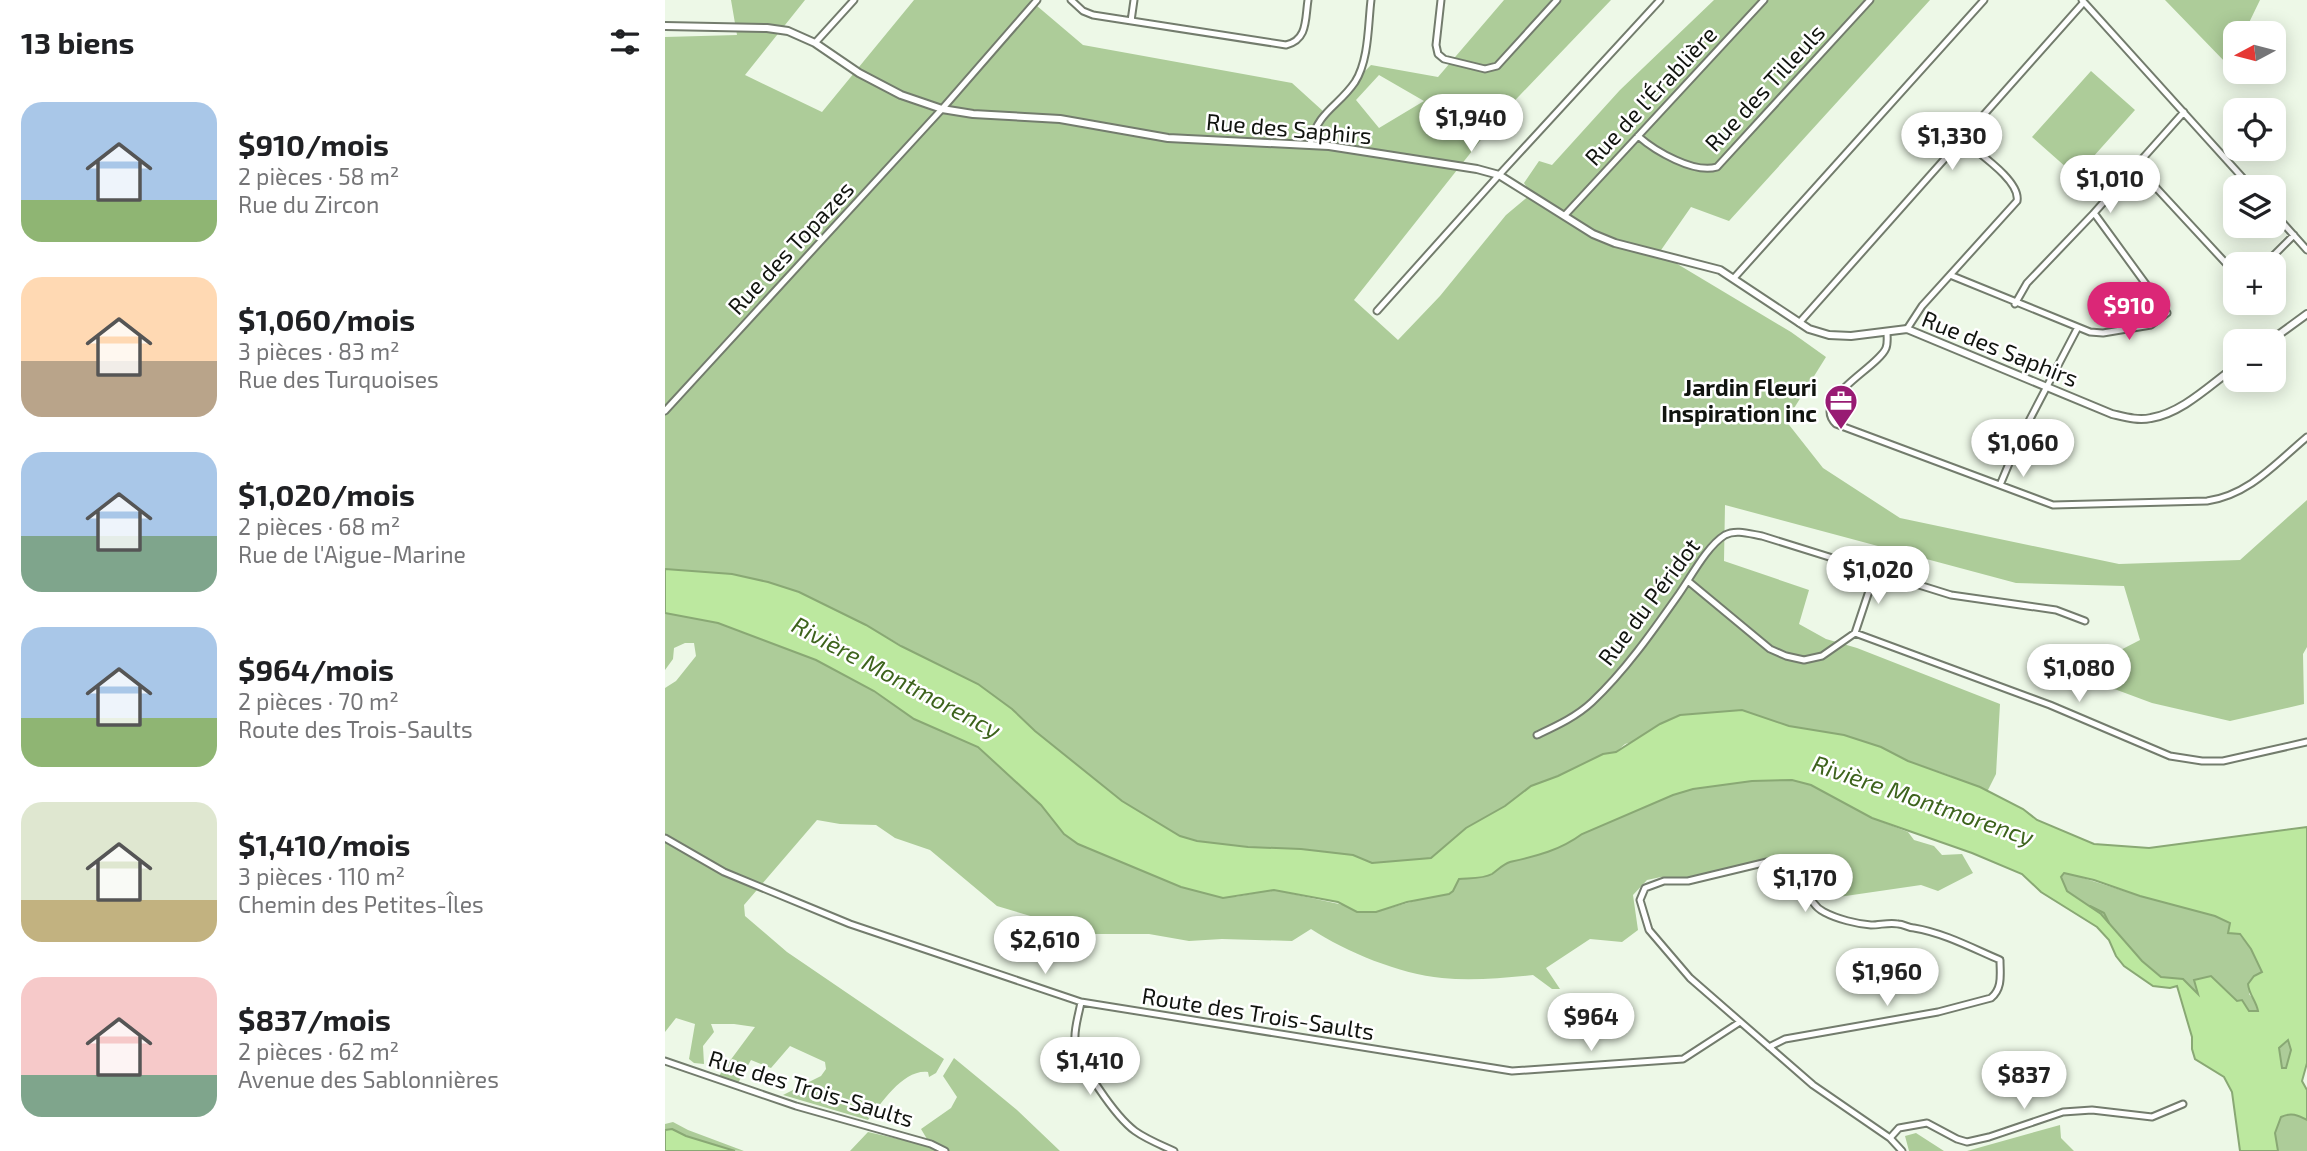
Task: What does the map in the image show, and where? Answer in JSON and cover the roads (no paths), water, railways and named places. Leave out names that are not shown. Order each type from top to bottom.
[{"type":"street","points":[[815,43],[854,0]]},
{"type":"street","name":"Rue des Topazes","points":[[665,411],[942,109],[1037,0]]},
{"type":"street","points":[[1071,0],[1083,11],[1093,15],[1286,45],[1296,43],[1303,36],[1308,0]]},
{"type":"street","points":[[1131,20],[1134,0]]},
{"type":"street","points":[[1310,144],[1314,127],[1355,82],[1362,67],[1371,0]]},
{"type":"street","points":[[1441,0],[1436,45],[1438,54],[1444,59],[1485,69],[1497,66],[1557,0]]},
{"type":"street","points":[[1377,311],[1660,0]]},
{"type":"street","name":"Rue de l'Érablière","points":[[1565,215],[1764,0]]},
{"type":"street","name":"Rue des Tilleuls","points":[[1638,135],[1654,150],[1681,161],[1707,170],[1717,167],[1870,0]]},
{"type":"street","points":[[1734,278],[1984,0]]},
{"type":"street","points":[[1799,323],[1963,141],[2083,1],[2240,175]]},
{"type":"street","name":"Rue des Saphirs","points":[[665,26],[767,28],[788,31],[815,43],[859,73],[901,95],[942,109],[973,114],[1060,119],[1168,138],[1310,144],[1477,169],[1499,175],[1593,234],[1615,243],[1720,271],[1809,329],[1829,335],[1851,336],[1907,329],[2112,414],[2149,419],[2165,415],[2223,376]]},
{"type":"street","points":[[2015,304],[2027,283],[2184,112]]},
{"type":"street","points":[[1907,329],[1922,306],[2013,207],[2018,194],[2012,182],[1963,141]]},
{"type":"street","points":[[2136,166],[2223,259]]},
{"type":"street","points":[[1950,275],[2077,328],[2103,333],[2151,325],[2168,313],[2094,213]]},
{"type":"street","points":[[2286,227],[2307,250]]},
{"type":"street","points":[[2277,252],[2294,236]]},
{"type":"street","points":[[2286,329],[2307,314]]},
{"type":"street","points":[[2000,485],[2018,442],[2077,328]]},
{"type":"street","points":[[1887,331],[1887,348],[1832,404],[1829,411],[1832,420],[1836,424],[2053,505],[2226,499],[2252,484],[2307,437]]},
{"type":"street","name":"Rue du Péridot","points":[[1537,735],[1567,721],[1591,703],[1627,662],[1714,546],[1724,536],[1735,532],[1762,536],[1951,594],[2056,610],[2085,621]]},
{"type":"street","points":[[1688,581],[1757,639],[1786,656],[1804,660],[1822,656],[1855,634],[1876,570]]},
{"type":"street","points":[[1855,634],[2050,705],[2170,756],[2223,761],[2307,742]]},
{"type":"street","name":"Route des Trois-Saults","points":[[665,838],[724,872],[850,924],[1081,1002],[1512,1071],[1683,1059],[1740,1022]]},
{"type":"street","points":[[1769,1047],[1785,1039],[1938,1012],[1991,998],[1998,992],[2001,979],[2000,960],[1928,929],[1911,928],[1900,923],[1870,925],[1821,911],[1814,904],[1800,877],[1779,863],[1767,863],[1689,881],[1664,881],[1645,888],[1640,900],[1649,930],[1690,978],[1769,1047],[1840,1105],[1890,1138],[1902,1151]]},
{"type":"street","points":[[1081,1002],[1075,1038],[1079,1056],[1088,1073],[1130,1126],[1174,1151]]},
{"type":"street","name":"Rue des Trois-Saults","points":[[665,1061],[796,1106],[932,1144],[945,1151]]},
{"type":"street","points":[[1890,1138],[1899,1128],[1927,1123],[1967,1142],[2063,1112],[2092,1110],[2153,1117],[2183,1104]]},
{"type":"water","name":"Rivière Montmorency","points":[[665,569],[732,574],[799,592],[978,684],[1122,801],[1180,836],[1197,841],[1353,855],[1372,863],[1431,858],[1466,828],[1505,806],[1531,786],[1603,754],[1616,752],[1660,724],[1680,715],[1742,710],[1789,726],[1844,735],[1881,747],[1908,761],[1980,787],[2023,809],[2037,820],[2094,844],[2149,848],[2307,827],[2307,1063],[2302,1081],[2307,1090],[2307,1120],[2294,1115],[2281,1117],[2275,1133],[2278,1151],[2240,1151],[2232,1092],[2224,1077],[2195,1059],[2192,1037],[2177,986],[2153,986],[2124,966],[2109,940],[2097,927],[2041,892],[2022,874],[1972,853],[1872,818],[1811,785],[1792,780],[1752,781],[1693,789],[1582,834],[1556,849],[1507,863],[1488,876],[1459,879],[1449,894],[1407,902],[1376,912],[1357,912],[1338,902],[1274,890],[1223,898],[1181,887],[1078,844],[1064,834],[1041,805],[978,747],[914,719],[874,691],[816,660],[718,623],[665,613]],"holes":[[[2064,873],[2215,916],[2230,923],[2228,933],[2240,934],[2262,972],[2254,976],[2248,984],[2258,1011],[2249,1011],[2242,1000],[2237,1001],[2211,976],[2194,980],[2198,994],[2183,979],[2161,977],[2142,961],[2101,914],[2067,891],[2061,877]],[[2288,1040],[2291,1050],[2286,1068],[2282,1068],[2279,1048]]]},
{"type":"water","points":[[672,1129],[735,1151],[665,1151],[665,1130]]},
{"type":"waterway","points":[[2090,906],[2104,913],[2109,923]]},
{"type":"place","name":"Jardin Fleuri Inspiration inc","points":[[1841,431]]}]
